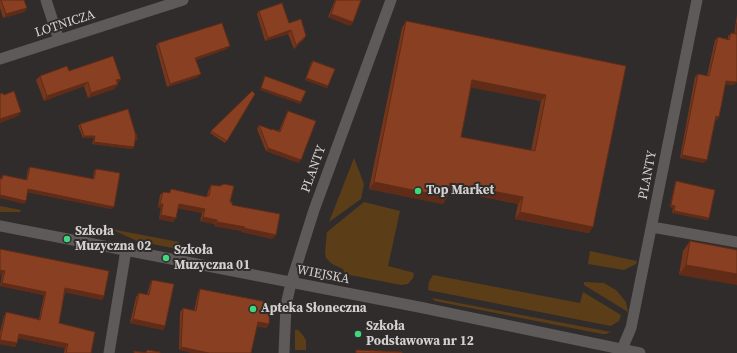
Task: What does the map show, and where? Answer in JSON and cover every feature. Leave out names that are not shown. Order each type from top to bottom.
[{"type":"street","points":[[46,0],[59,40]]},
{"type":"street","name":"LOTNICZA","points":[[0,59],[183,0]]},
{"type":"street","name":"PLANTY","points":[[284,353],[286,305],[291,283],[314,210],[391,0]]},
{"type":"street","name":"PLANTY","points":[[622,351],[631,328],[697,0]]},
{"type":"street","name":"WIEJSKA","points":[[0,226],[419,307],[622,351],[640,353]]},
{"type":"street","points":[[652,227],[737,242]]},
{"type":"street","points":[[108,353],[126,250]]},
{"type":"shaded area","points":[[354,158],[364,184],[361,199],[329,222]]},
{"type":"shaded area","points":[[364,202],[400,211],[388,266],[414,273],[413,278],[408,284],[401,285],[345,274],[343,269],[332,264],[326,258],[327,232]]},
{"type":"shaded area","points":[[0,206],[21,210],[20,212],[0,212]]},
{"type":"shaded area","points":[[111,229],[179,242],[178,249],[137,241]]},
{"type":"shaded area","points":[[590,251],[637,261],[636,264],[624,270],[588,264]]},
{"type":"shaded area","points":[[433,275],[580,303],[583,292],[621,315],[619,321],[611,326],[428,290],[429,282]]},
{"type":"shaded area","points":[[584,282],[604,283],[616,290],[626,302],[628,312],[584,285]]},
{"type":"shaded area","points":[[432,298],[611,332],[602,334],[435,301]]},
{"type":"shaded area","points":[[295,330],[298,330],[306,340],[306,350],[295,350]]},
{"type":"building","points":[[1,0],[24,0],[27,8],[6,14]]},
{"type":"building","points":[[336,0],[361,0],[353,22],[331,14]]},
{"type":"building","points":[[282,3],[289,23],[301,19],[306,36],[296,45],[291,30],[268,38],[259,11]]},
{"type":"building","points":[[406,21],[626,66],[593,227],[520,212],[523,197],[450,183],[447,197],[374,182]],"holes":[[[472,80],[546,95],[535,151],[461,137]]]},
{"type":"building","points":[[222,23],[230,46],[195,58],[201,74],[170,84],[158,43]]},
{"type":"building","points":[[731,33],[737,34],[737,82],[726,81],[719,117],[716,116],[707,160],[682,155],[698,74],[709,76],[718,37],[729,40]]},
{"type":"building","points":[[113,56],[121,79],[116,80],[118,84],[91,93],[88,82],[47,96],[40,76],[67,66],[69,71]]},
{"type":"building","points":[[313,61],[335,69],[328,86],[306,78]]},
{"type":"building","points":[[265,76],[306,91],[301,102],[261,88]]},
{"type":"building","points":[[14,91],[21,112],[0,119],[0,94],[3,93],[4,95]]},
{"type":"building","points":[[252,91],[255,94],[227,141],[211,131]]},
{"type":"building","points":[[128,109],[136,135],[134,147],[94,142],[95,136],[84,136],[80,124]]},
{"type":"building","points":[[288,111],[316,121],[301,160],[268,148],[259,125],[280,132]]},
{"type":"building","points":[[30,167],[94,179],[96,169],[120,173],[114,207],[28,189],[26,201],[0,195],[0,178],[2,179],[3,175],[27,180]]},
{"type":"building","points":[[676,181],[715,190],[709,218],[674,211],[675,206],[671,205]]},
{"type":"building","points":[[224,184],[234,186],[230,202],[232,202],[232,205],[280,214],[276,235],[217,222],[217,220],[203,217],[205,209],[179,204],[176,218],[161,215],[163,204],[160,204],[163,192],[170,193],[171,189],[207,197],[207,195],[209,196],[211,185],[220,186]]},
{"type":"building","points":[[690,241],[737,250],[737,274],[686,265]]},
{"type":"building","points":[[0,249],[109,271],[104,296],[65,288],[59,323],[95,332],[91,353],[66,353],[68,344],[19,334],[17,343],[0,340],[6,312],[40,320],[46,292],[2,283],[5,271],[0,270]]},
{"type":"building","points":[[152,280],[174,284],[165,326],[133,319],[139,293],[149,295]]},
{"type":"building","points":[[200,289],[267,302],[270,306],[269,324],[258,322],[251,353],[209,353],[181,347],[183,308],[196,311]]},
{"type":"building","points":[[147,350],[160,352],[160,353],[146,353]]},
{"type":"building","points":[[356,350],[402,352],[402,353],[356,353]]},
{"type":"building","points":[[134,351],[146,353],[134,353]]},
{"type":"place","name":"Top Market","points":[[418,191]]},
{"type":"place","name":"Szkoła Muzyczna 02","points":[[67,239]]},
{"type":"place","name":"Szkoła Muzyczna 01","points":[[166,258]]},
{"type":"place","name":"Apteka Słoneczna","points":[[253,309]]},
{"type":"place","name":"Szkoła Podstawowa nr 12","points":[[358,334]]}]
